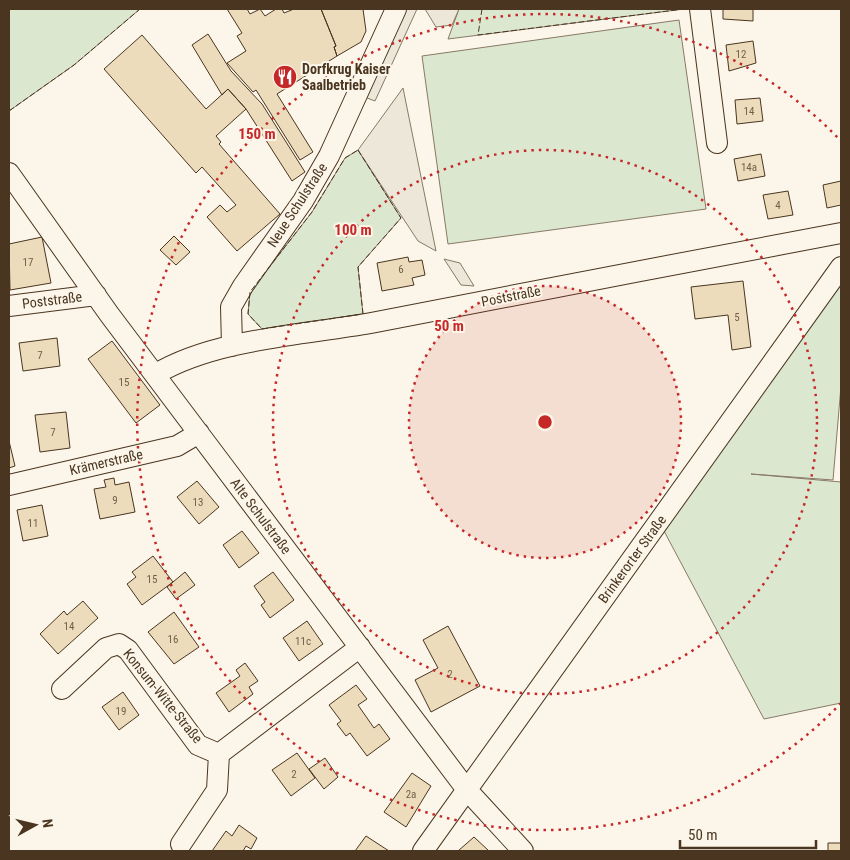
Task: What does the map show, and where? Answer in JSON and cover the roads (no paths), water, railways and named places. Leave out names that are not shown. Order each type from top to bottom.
[{"type":"street","name":"Neue Schulstraße","points":[[232,346],[231,307],[243,286],[303,201],[329,156],[396,9]]},
{"type":"street","points":[[700,9],[717,143]]},
{"type":"street","name":"Alte Schulstraße","points":[[9,173],[96,295],[467,790],[523,851]]},
{"type":"street","name":"Poststraße","points":[[156,374],[188,358],[232,346],[346,327],[841,233]]},
{"type":"street","name":"Brinkerorter Straße","points":[[423,851],[841,268]]},
{"type":"street","name":"Poststraße","points":[[9,306],[96,295]]},
{"type":"street","name":"Krämerstraße","points":[[9,485],[177,446],[199,433]]},
{"type":"street","name":"Konsum-Witte-Straße","points":[[62,689],[106,648],[119,644],[128,650],[198,745],[219,754]]},
{"type":"street","points":[[181,844],[217,790],[219,754],[360,648]]},
{"type":"place","name":"Dorfkrug Kaiser Saalbetrieb","points":[[285,77]]}]
